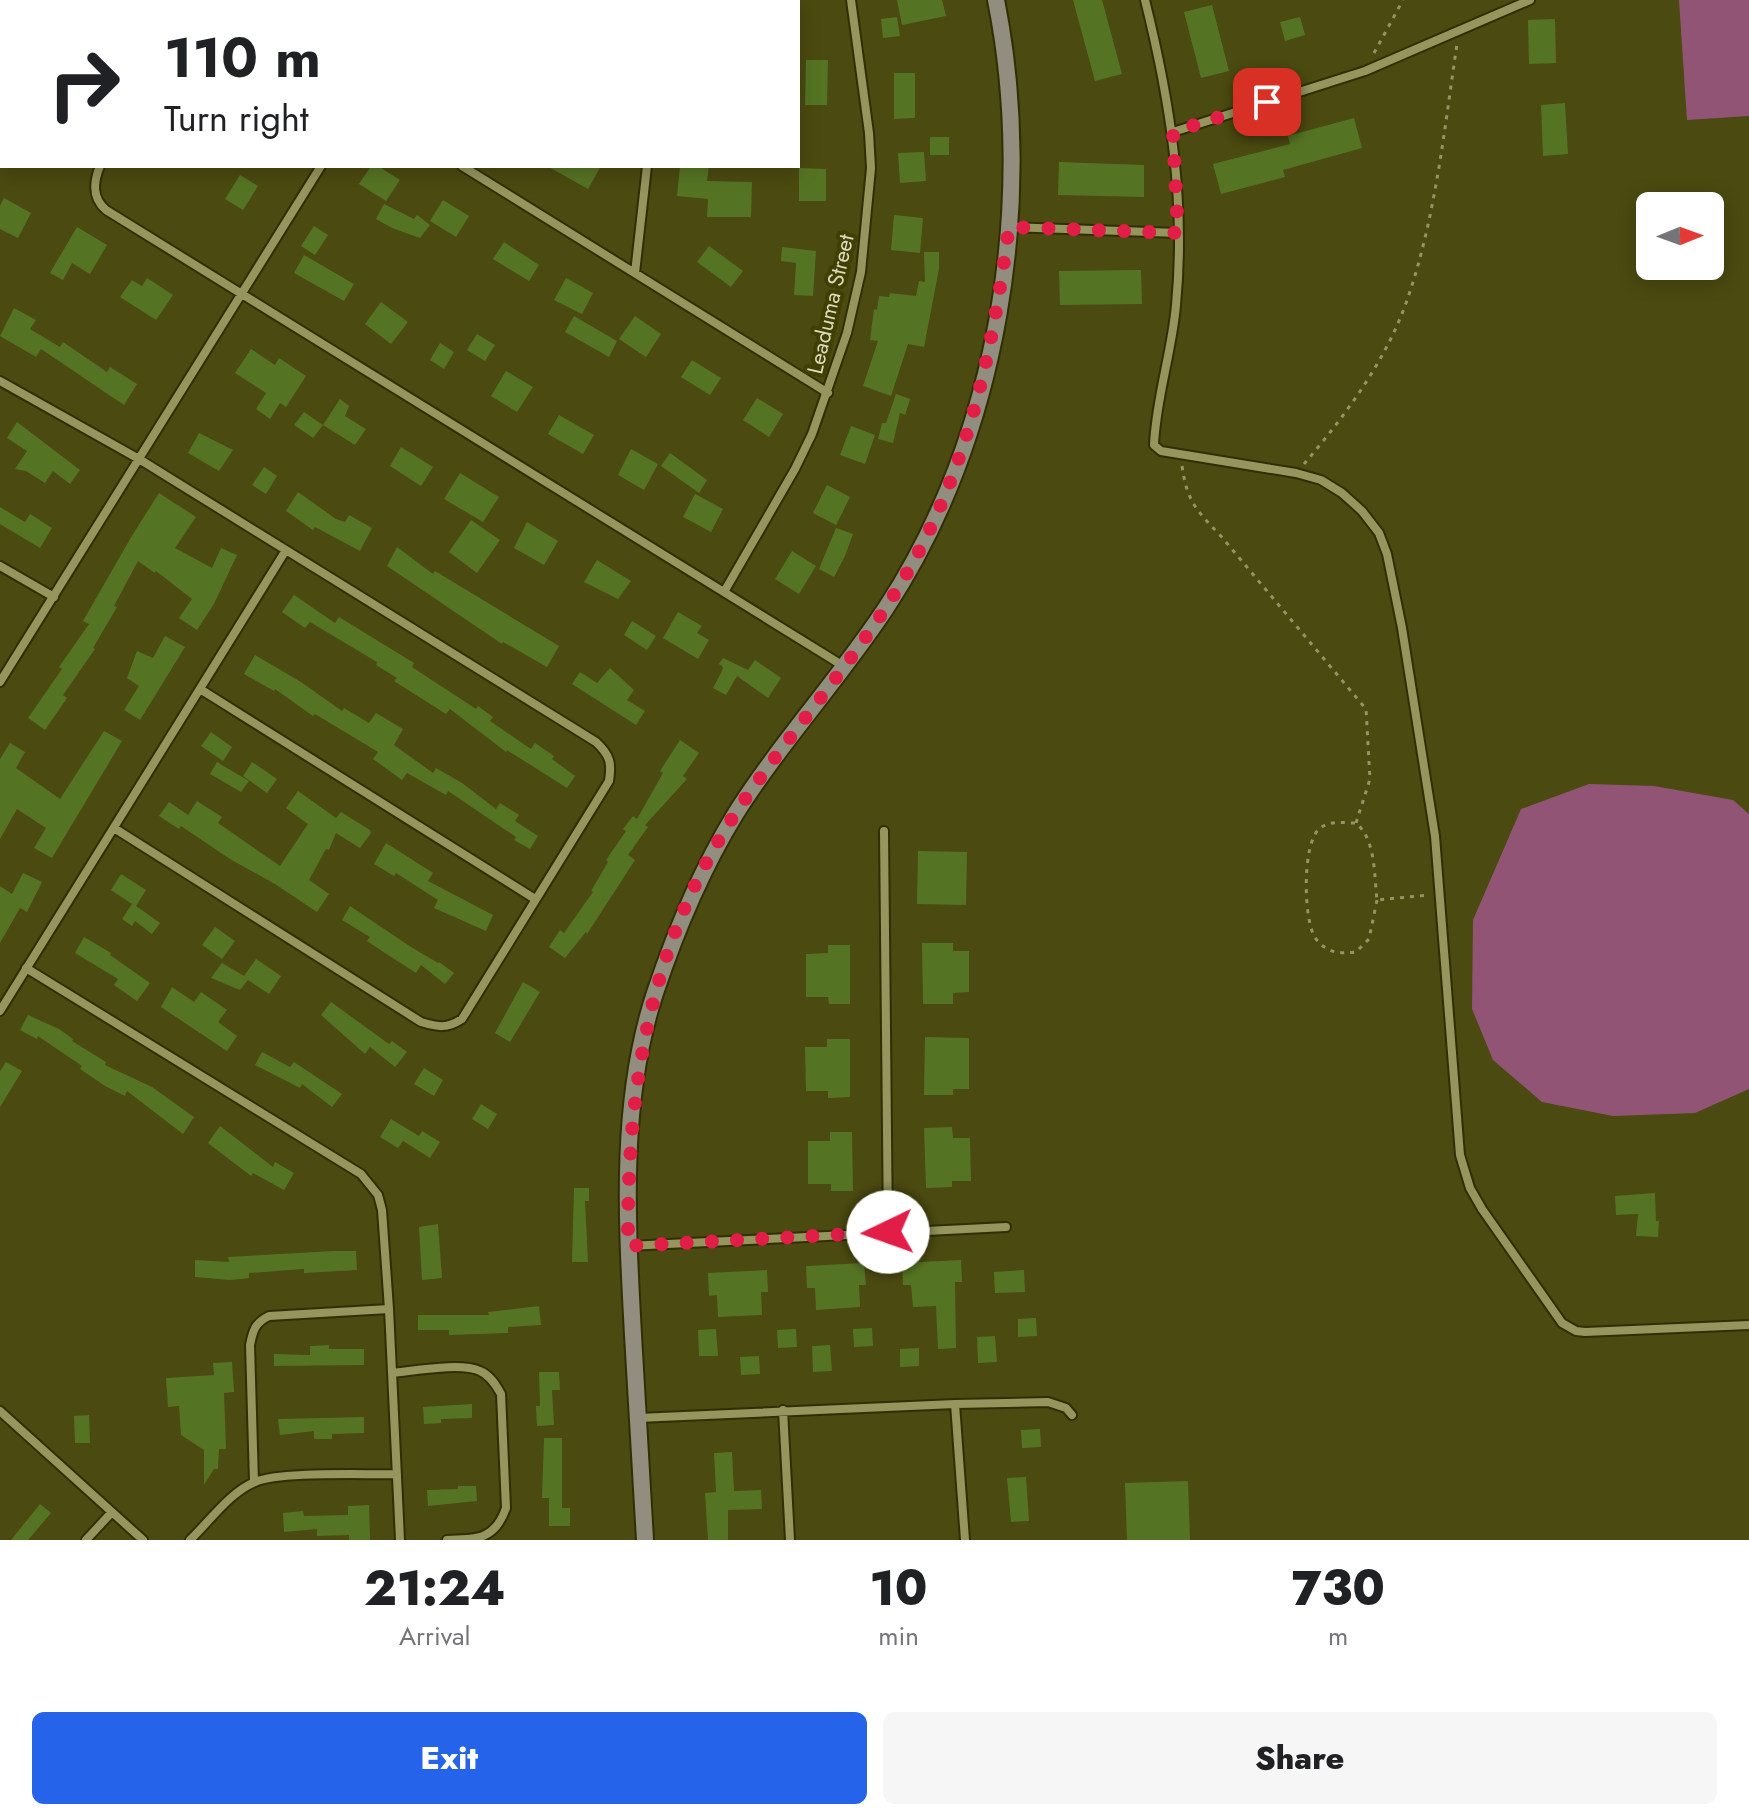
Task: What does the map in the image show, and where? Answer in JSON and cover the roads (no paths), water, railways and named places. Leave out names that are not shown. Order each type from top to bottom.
[{"type":"main road","points":[[645,1540],[627,1179],[640,1054],[653,998],[681,919],[710,856],[738,810],[846,667],[889,603],[929,532],[954,475],[986,370],[1009,227],[1010,102],[1004,39],[996,0]]},
{"type":"street","name":"Leaduma Street","points":[[724,592],[795,469],[828,393],[858,287],[871,168],[851,0]]},
{"type":"street","points":[[1145,0],[1173,132],[1178,233],[1176,304],[1154,445],[1161,451],[1296,473],[1321,480],[1362,511],[1379,533],[1387,554],[1416,717],[1441,894],[1463,1170],[1482,1209],[1562,1323],[1576,1331],[1749,1325]]},
{"type":"street","points":[[1173,132],[1365,71],[1530,0]]},
{"type":"street","points":[[99,168],[95,181],[98,203],[242,296],[846,667]]},
{"type":"street","points":[[0,682],[320,168]]},
{"type":"street","points":[[465,168],[828,393]]},
{"type":"street","points":[[635,273],[647,168]]},
{"type":"street","points":[[1009,227],[1178,233]]},
{"type":"street","points":[[0,381],[139,459],[596,742],[607,752],[611,764],[609,781],[462,1019],[451,1026],[437,1027],[421,1022],[114,828]]},
{"type":"street","points":[[0,1011],[286,550]]},
{"type":"street","points":[[0,566],[54,597]]},
{"type":"street","points":[[200,689],[535,899]]},
{"type":"street","points":[[884,831],[888,1232]]},
{"type":"street","points":[[26,968],[334,1157],[371,1183],[382,1210],[400,1540]]},
{"type":"street","points":[[628,1246],[1006,1227]]},
{"type":"street","points":[[254,1482],[250,1345],[259,1321],[269,1316],[389,1309]]},
{"type":"street","points":[[392,1373],[469,1367],[482,1371],[501,1394],[506,1508],[501,1522],[478,1539],[447,1540]]},
{"type":"street","points":[[638,1418],[1048,1402],[1066,1408],[1072,1415]]},
{"type":"street","points":[[955,1404],[965,1540]]},
{"type":"street","points":[[783,1410],[790,1540]]},
{"type":"street","points":[[0,1411],[143,1540]]},
{"type":"street","points":[[190,1540],[254,1482],[275,1477],[397,1474]]},
{"type":"street","points":[[86,1540],[112,1512]]}]
